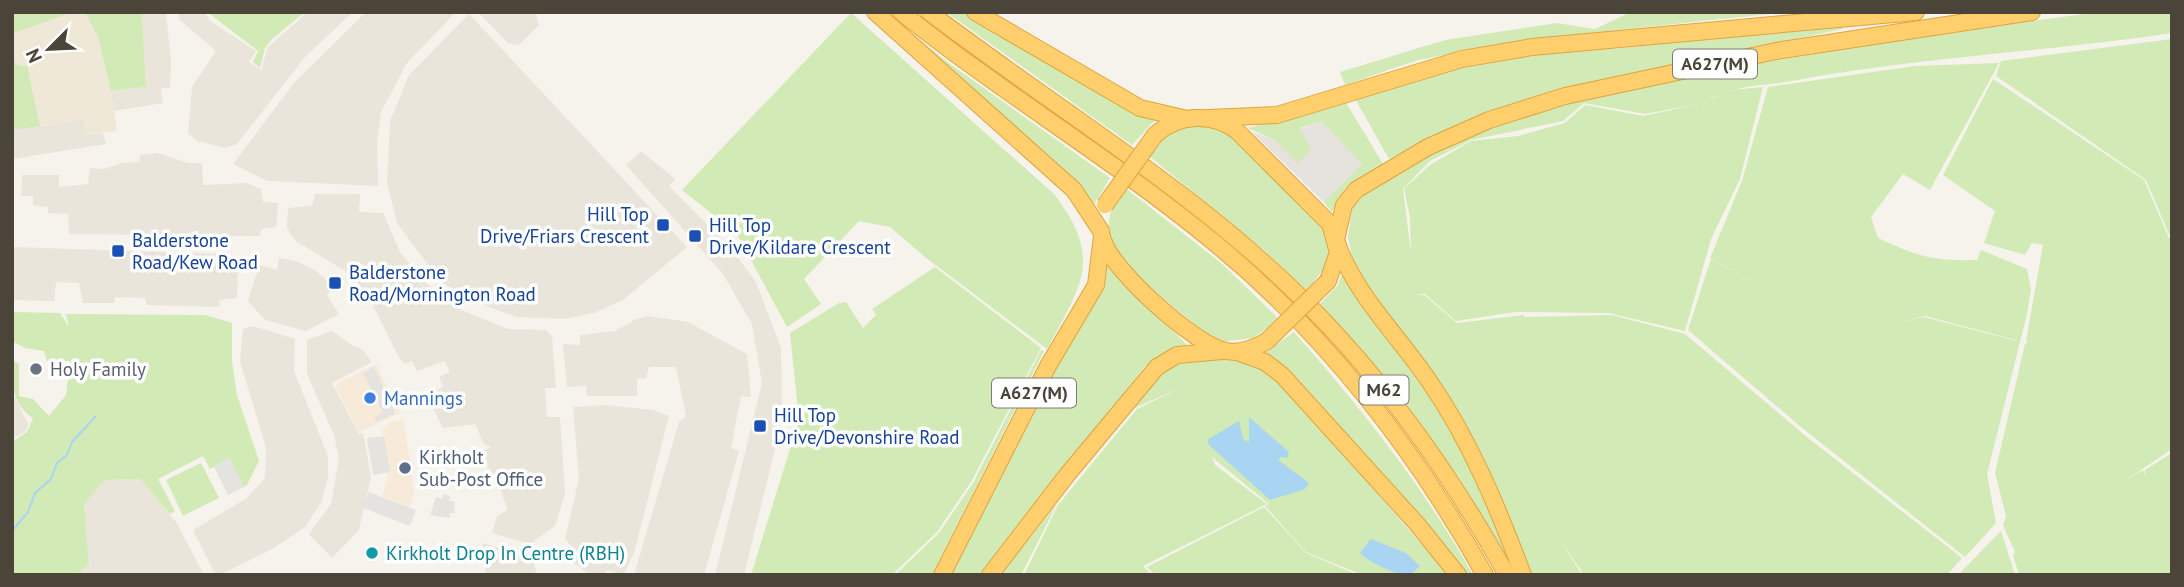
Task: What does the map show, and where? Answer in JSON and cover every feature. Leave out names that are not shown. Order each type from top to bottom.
[{"type":"highway","points":[[875,12],[1074,191],[1101,234],[1116,265],[1186,330],[1230,351],[1265,362],[1282,375],[1458,575]]},
{"type":"highway","name":"M62","points":[[901,12],[1160,200],[1218,245],[1278,301],[1324,349],[1401,442],[1451,514],[1485,575]]},
{"type":"highway","name":"M62","points":[[929,12],[1190,202],[1320,317],[1418,434],[1456,488],[1507,575]]},
{"type":"highway","points":[[975,12],[1140,108],[1186,119]]},
{"type":"highway","name":"A627(M)","points":[[1829,20],[1860,12]]},
{"type":"highway","name":"A627(M)","points":[[942,575],[1048,366],[1096,285],[1105,205],[1155,135],[1170,124],[1186,119],[1260,118],[1462,59],[1532,47],[1916,12]]},
{"type":"highway","name":"A627(M)","points":[[990,575],[1084,454],[1157,367],[1177,355],[1230,351],[1267,341],[1328,281],[1337,259],[1337,241],[1348,199],[1375,177],[1409,158],[1489,120],[1565,96],[1831,40],[2032,12]]},
{"type":"highway","name":"A627(M)","points":[[1208,118],[1228,125],[1242,135],[1325,217],[1337,241]]},
{"type":"highway","name":"M62","points":[[1337,241],[1353,280],[1430,382],[1457,427],[1488,490],[1523,575]]},
{"type":"shaded area","points":[[73,12],[85,12],[98,37],[117,131],[86,134],[84,119],[12,130],[12,34]]},
{"type":"shaded area","points":[[142,12],[166,12],[171,62],[170,88],[161,88],[163,103],[114,111],[111,91],[146,87]]},
{"type":"shaded area","points":[[178,12],[204,12],[210,21],[256,51],[249,62],[261,70],[268,47],[308,12],[353,12],[305,57],[237,144],[225,148],[197,141],[188,133],[192,87],[216,51],[180,20]]},
{"type":"shaded area","points":[[366,12],[456,12],[407,63],[381,112],[377,143],[378,186],[267,181],[233,164],[294,83]]},
{"type":"shaded area","points":[[478,12],[535,12],[539,25],[519,45],[508,43]]},
{"type":"shaded area","points":[[469,14],[687,247],[623,300],[594,313],[564,319],[517,317],[469,300],[440,281],[397,223],[387,182],[390,121],[409,75]]},
{"type":"shaded area","points":[[84,119],[86,134],[103,133],[106,144],[12,159],[12,130]]},
{"type":"shaded area","points":[[1321,120],[1362,164],[1324,202],[1252,132],[1275,140]]},
{"type":"shaded area","points":[[641,151],[675,179],[669,186],[730,247],[756,282],[781,348],[782,421],[744,575],[715,575],[762,383],[752,324],[723,274],[626,165]]},
{"type":"shaded area","points":[[158,153],[188,163],[202,163],[203,185],[247,183],[261,189],[263,202],[278,203],[276,227],[261,229],[260,236],[69,234],[68,214],[48,213],[48,207],[33,205],[33,196],[21,196],[22,175],[59,175],[59,187],[88,184],[90,168],[104,169],[122,163],[139,162],[140,155]]},
{"type":"shaded area","points":[[315,194],[360,194],[359,212],[383,213],[400,252],[427,284],[461,310],[508,329],[546,330],[552,337],[556,388],[545,388],[547,417],[560,417],[565,494],[555,526],[530,544],[492,533],[497,516],[508,510],[498,484],[479,453],[491,447],[484,444],[475,424],[443,428],[428,398],[443,386],[439,377],[450,372],[445,361],[417,371],[412,361],[405,364],[398,356],[371,301],[352,275],[296,241],[287,228],[288,208],[312,206]]},
{"type":"shaded area","points":[[12,247],[225,254],[223,264],[238,261],[237,298],[219,300],[220,307],[147,305],[145,298],[115,297],[114,303],[83,303],[79,283],[56,282],[54,301],[12,300]]},
{"type":"shaded area","points":[[279,258],[295,261],[315,270],[334,286],[327,295],[339,314],[306,331],[265,320],[248,301],[259,265],[277,270]]},
{"type":"shaded area","points":[[648,316],[688,322],[747,354],[751,397],[741,396],[731,448],[739,451],[704,575],[634,575],[679,422],[686,416],[676,367],[649,367],[646,378],[637,379],[637,396],[587,396],[586,386],[567,387],[563,344],[580,345],[580,335],[615,331],[636,319]]},
{"type":"shaded area","points":[[253,326],[295,339],[294,371],[328,456],[328,477],[322,501],[305,527],[274,548],[220,575],[214,572],[193,530],[247,498],[265,478],[266,448],[240,361],[243,329]]},
{"type":"shaded area","points":[[332,331],[362,349],[372,362],[332,383],[359,434],[363,433],[371,477],[359,530],[332,558],[309,534],[331,504],[339,458],[334,435],[307,374],[307,340]]},
{"type":"shaded area","points":[[376,364],[400,413],[359,432],[335,385]]},
{"type":"shaded area","points":[[374,367],[394,410],[394,414],[377,422],[374,417],[383,413],[363,373]]},
{"type":"shaded area","points":[[12,392],[28,424],[26,431],[12,439]]},
{"type":"shaded area","points":[[606,405],[653,410],[669,416],[634,553],[623,575],[607,570],[603,575],[590,575],[571,561],[576,551],[565,539],[579,479],[573,407]]},
{"type":"shaded area","points":[[404,419],[414,493],[410,507],[382,496],[388,479],[382,431],[390,422]]},
{"type":"shaded area","points":[[384,436],[390,472],[373,475],[367,438]]},
{"type":"shaded area","points":[[229,458],[244,487],[228,495],[214,467]]},
{"type":"shaded area","points":[[140,479],[176,522],[204,575],[76,575],[89,563],[84,504],[105,480]]},
{"type":"shaded area","points":[[369,492],[416,510],[410,526],[363,508]]},
{"type":"shaded area","points":[[443,494],[450,496],[449,501],[454,501],[455,513],[450,513],[450,518],[430,515],[436,497],[442,499]]},
{"type":"shaded area","points":[[483,543],[532,558],[537,575],[484,575],[487,565],[480,563]]},
{"type":"green space","points":[[12,12],[73,12],[12,34]]},
{"type":"green space","points":[[85,12],[142,12],[146,87],[111,91],[98,37]]},
{"type":"green space","points":[[207,12],[305,12],[271,40],[265,48],[260,68],[253,62],[258,51]]},
{"type":"green space","points":[[946,12],[964,12],[1038,56],[1157,118],[1132,145]]},
{"type":"green space","points":[[1631,12],[1789,12],[1530,39],[1418,60],[1345,85],[1340,72],[1445,40],[1557,23],[1595,29]]},
{"type":"green space","points":[[2099,12],[2172,12],[2172,33],[1844,72],[1735,90],[1763,87],[1740,179],[1711,239],[1685,331],[1608,313],[1515,312],[1456,321],[1425,294],[1415,294],[1424,295],[1457,323],[1524,315],[1612,315],[1685,334],[1808,438],[1962,558],[1947,575],[1584,575],[1560,539],[1582,575],[1532,575],[1475,443],[1454,404],[1354,265],[1348,237],[1353,204],[1396,174],[1488,129],[1536,112],[1636,86],[1828,52]],"holes":[[[1584,103],[1645,114],[1704,103],[1643,116],[1585,105],[1565,123],[1518,136],[1471,141],[1430,165],[1404,189],[1410,217],[1411,254],[1403,189],[1430,161],[1471,140],[1563,121]]]},
{"type":"green space","points":[[851,13],[1054,194],[1069,217],[1079,237],[1083,255],[1082,272],[1069,307],[1047,349],[925,257],[890,227],[859,221],[804,279],[821,304],[787,327],[737,234],[682,190]]},
{"type":"green space","points":[[894,19],[950,64],[1110,178],[1092,208]]},
{"type":"green space","points":[[1842,25],[1842,29],[1576,87],[1459,125],[1389,159],[1354,97],[1435,71],[1514,55],[1610,44],[1613,49]]},
{"type":"green space","points":[[2172,39],[2172,232],[2169,234],[2146,180],[1996,76],[2001,61]]},
{"type":"green space","points":[[12,60],[19,66],[27,66],[40,126],[12,130]]},
{"type":"green space","points":[[1999,63],[1930,190],[1903,174],[1871,217],[1878,238],[1916,254],[1949,260],[1977,260],[1981,250],[2027,269],[2031,289],[1987,474],[1996,523],[1965,557],[1801,427],[1688,330],[1711,259],[1769,290],[1710,258],[1742,181],[1768,87],[1915,66]],"holes":[[[1925,316],[2016,340],[1924,317],[1892,324]]]},
{"type":"green space","points":[[1993,79],[2144,180],[2169,238],[2172,237],[2172,449],[2120,484],[2143,470],[2145,475],[2145,470],[2172,453],[2172,575],[2019,575],[2013,555],[2015,552],[2003,525],[2006,516],[1995,473],[2025,344],[2028,341],[2043,245],[2032,243],[2025,255],[1984,243],[1995,211],[1943,175]]},
{"type":"green space","points":[[1345,101],[1383,164],[1345,188],[1332,212],[1324,202],[1362,164],[1321,121],[1300,128],[1311,150],[1298,163],[1275,140],[1248,128]]},
{"type":"green space","points":[[1189,125],[1211,125],[1228,132],[1317,219],[1329,236],[1330,260],[1307,291],[1265,251],[1149,156],[1169,133]]},
{"type":"green space","points":[[1124,187],[1221,263],[1280,320],[1253,338],[1218,342],[1160,296],[1118,256],[1110,239],[1110,216]]},
{"type":"green space","points":[[1106,263],[1188,346],[1171,349],[1145,366],[984,575],[949,575]]},
{"type":"green space","points":[[935,267],[1041,348],[971,482],[937,532],[892,575],[751,575],[799,420],[790,333],[839,303],[846,302],[863,328],[876,315],[872,309]]},
{"type":"green space","points":[[1343,271],[1422,378],[1450,425],[1496,524],[1516,575],[1462,482],[1403,398],[1320,304],[1338,285]]},
{"type":"green space","points":[[12,312],[60,313],[69,327],[66,314],[205,315],[232,323],[232,361],[237,395],[259,461],[247,485],[244,487],[229,458],[210,469],[203,456],[158,479],[175,511],[170,514],[140,479],[105,480],[84,504],[89,563],[76,575],[12,575],[12,442],[27,432],[33,418],[20,406],[14,392],[12,360],[19,364],[19,396],[33,399],[49,416],[66,395],[70,361],[47,361],[44,351],[25,348],[13,342]]},
{"type":"green space","points":[[1294,332],[1390,449],[1433,510],[1473,575],[1466,575],[1286,366],[1263,354]]},
{"type":"green space","points":[[1041,350],[1044,351],[932,575],[895,575],[939,533],[973,483]]},
{"type":"green space","points":[[1210,358],[1249,363],[1269,369],[1448,575],[1362,575],[1306,552],[1265,506],[1269,504],[1212,457],[1215,465],[1267,504],[1143,566],[1152,575],[1024,575],[1058,505],[1137,409],[1186,385],[1135,408],[1148,386],[1175,366]]},
{"type":"green space","points":[[201,463],[219,498],[183,516],[166,480]]},
{"type":"green space","points":[[1057,504],[1021,575],[1001,575],[1007,567]]},
{"type":"green space","points":[[1264,507],[1306,553],[1358,575],[1155,575],[1147,567]]},
{"type":"green space","points":[[2001,531],[2015,575],[1958,575]]},
{"type":"water","points":[[1249,417],[1289,452],[1287,458],[1281,457],[1278,460],[1309,483],[1305,489],[1270,500],[1209,445],[1207,440],[1239,421],[1243,439],[1249,442]]},
{"type":"water","points":[[1371,539],[1406,553],[1420,566],[1407,575],[1377,564],[1360,553]]},
{"type":"waterway","points":[[12,531],[28,512],[35,493],[51,479],[57,463],[67,455],[72,442],[96,416]]},
{"type":"place","name":"Hill Top Drive/Friars Crescent","points":[[663,225]]},
{"type":"place","name":"Hill Top Drive/Kildare Crescent","points":[[695,236]]},
{"type":"place","name":"Balderstone Road/Kew Road","points":[[118,251]]},
{"type":"place","name":"Balderstone Road/Mornington Road","points":[[335,283]]},
{"type":"place","name":"Holy Family","points":[[36,369]]},
{"type":"place","name":"Mannings","points":[[370,398]]},
{"type":"place","name":"Hill Top Drive/Devonshire Road","points":[[760,426]]},
{"type":"place","name":"Kirkholt Sub-Post Office","points":[[405,468]]},
{"type":"place","name":"Kirkholt Drop In Centre (RBH)","points":[[372,553]]}]
